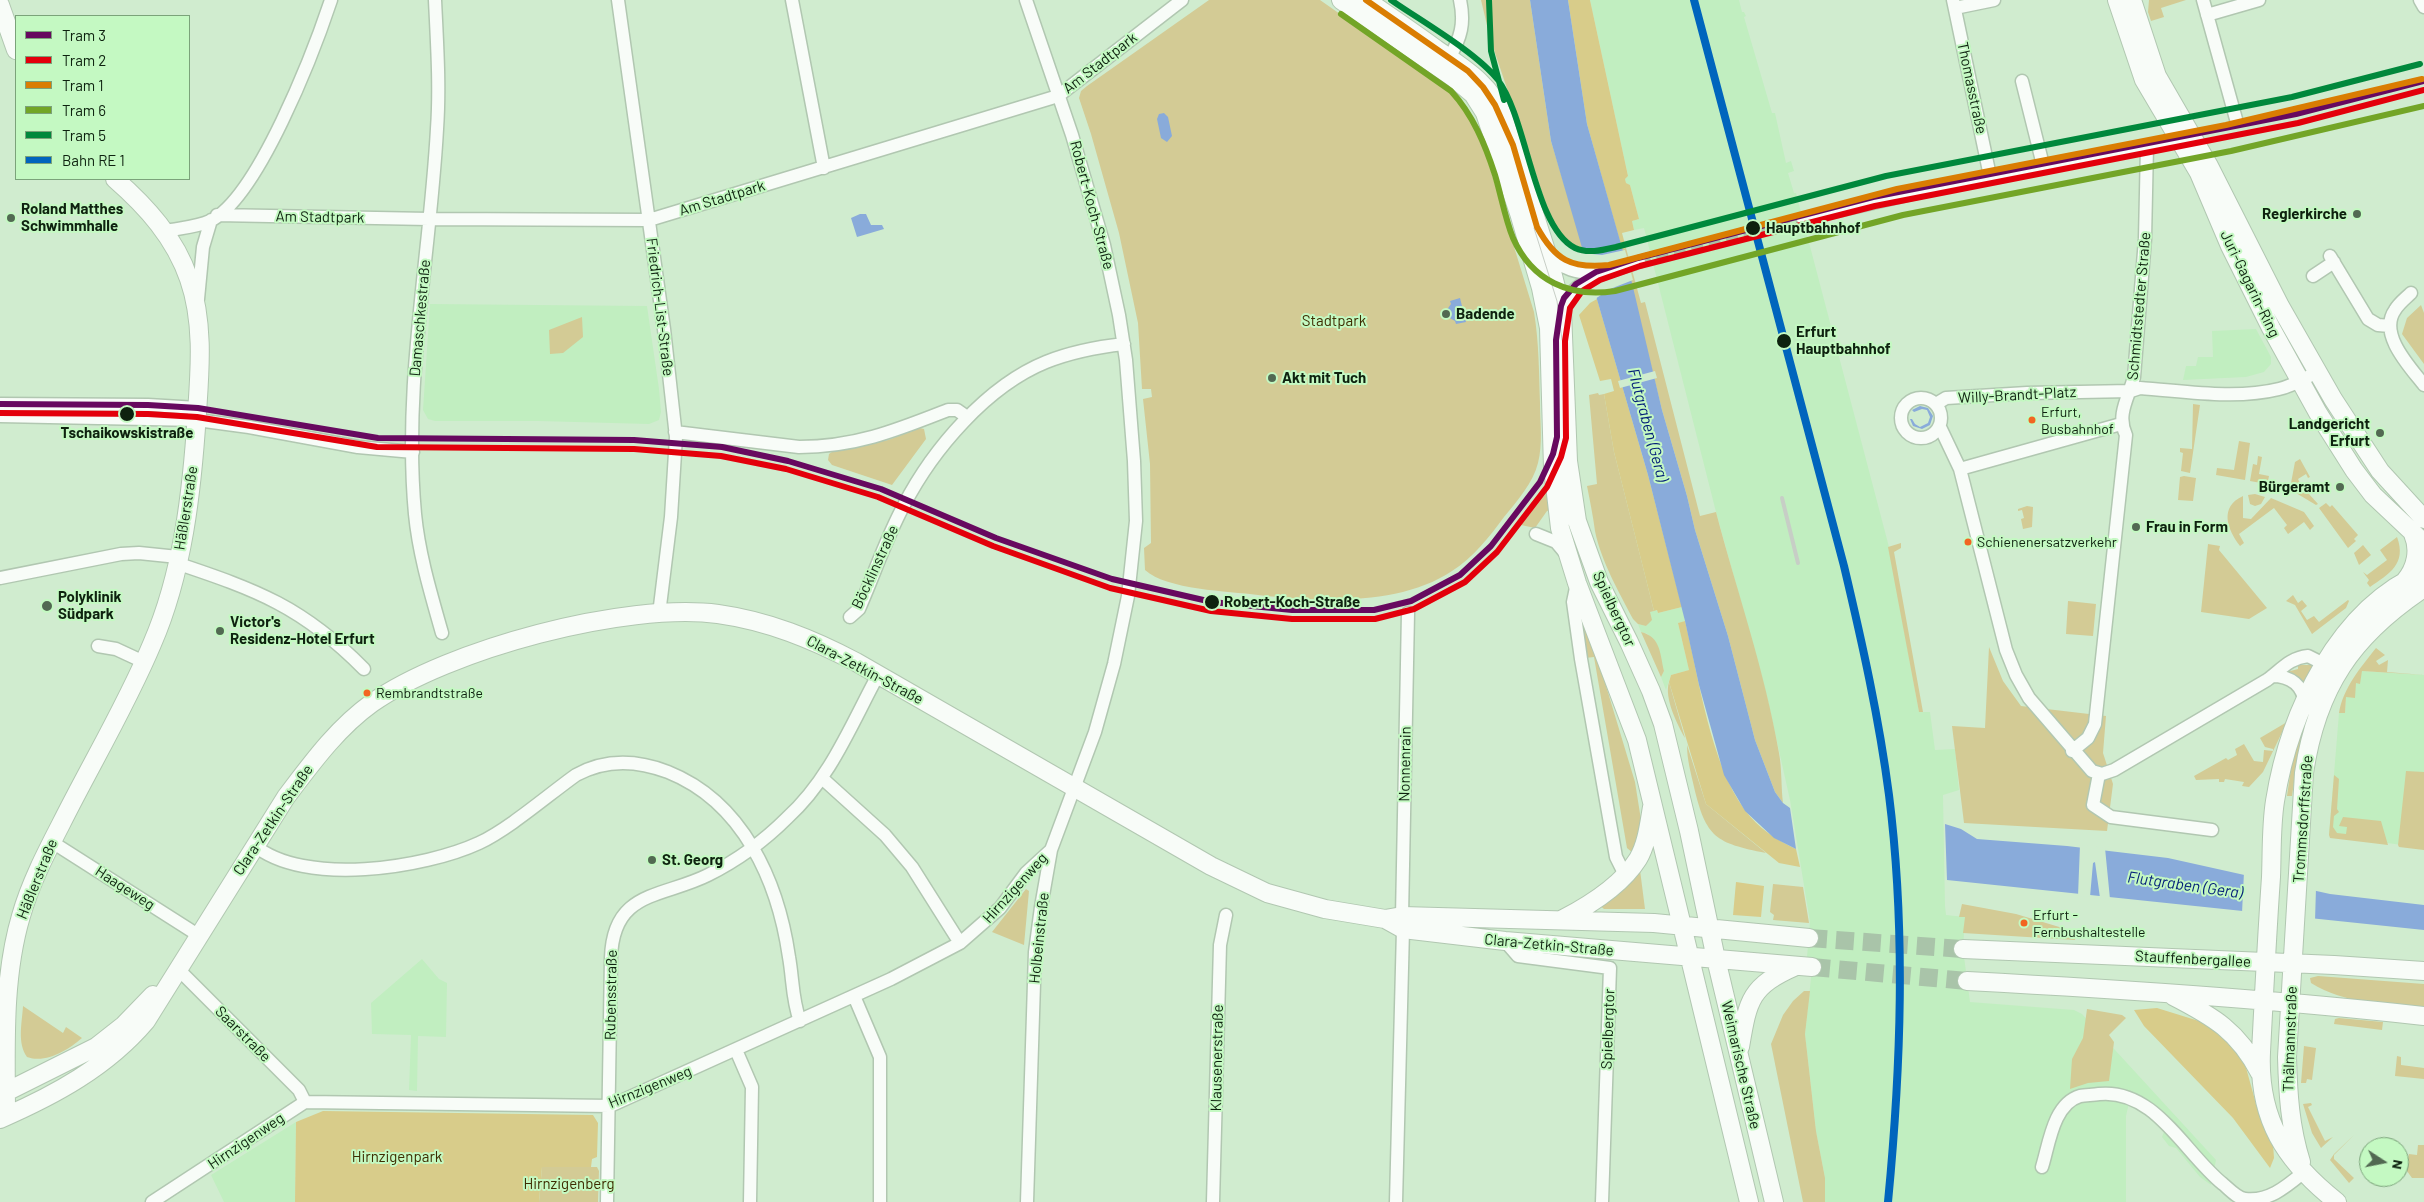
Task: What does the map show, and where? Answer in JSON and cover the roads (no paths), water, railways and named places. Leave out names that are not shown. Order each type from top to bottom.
[{"type":"main road","points":[[1341,0],[1454,78],[1473,94],[1484,113],[1524,227],[1548,286]]},
{"type":"main road","points":[[1366,0],[1484,85],[1499,105],[1546,252],[1548,286]]},
{"type":"main road","name":"Juri-Gagarin-Ring","points":[[2117,0],[2144,80],[2199,173],[2230,246],[2300,381],[2359,477],[2382,505],[2418,538]]},
{"type":"main road","name":"Juri-Gagarin-Ring","points":[[2132,0],[2157,76],[2181,140],[2210,166],[2280,306],[2318,372],[2380,471],[2424,519]]},
{"type":"main road","points":[[0,5],[15,47]]},
{"type":"main road","points":[[117,180],[140,201],[166,231],[180,256],[197,306],[200,348],[197,414]]},
{"type":"main road","points":[[1524,227],[1546,252]]},
{"type":"main road","name":"Spielbergtor","points":[[1548,286],[1562,311],[1568,461],[1575,512],[1599,582],[1633,650],[1663,724],[1709,928]]},
{"type":"main road","name":"Spielbergtor","points":[[1548,286],[1547,317],[1550,345],[1555,494],[1560,528],[1577,583],[1633,727],[1690,957]]},
{"type":"main road","points":[[1550,345],[1562,311]]},
{"type":"main road","name":"Häßlerstraße","points":[[3,1118],[7,1024],[7,951],[52,842],[144,662],[164,612],[177,560],[191,488],[197,414]]},
{"type":"main road","points":[[2405,581],[2412,572],[2417,555],[2418,538]]},
{"type":"main road","name":"Trommsdorffstraße","points":[[2266,962],[2274,802],[2285,758],[2305,704],[2325,663],[2344,634],[2361,614],[2389,591],[2424,572]]},
{"type":"main road","name":"Trommsdorffstraße","points":[[2294,963],[2304,773],[2311,736],[2320,709],[2334,679],[2351,652],[2379,621],[2424,588]]},
{"type":"main road","name":"Clara-Zetkin-Straße","points":[[3,1118],[60,1092],[132,1038],[146,1021],[254,845],[286,798],[316,758],[364,709],[396,687],[425,672],[512,642],[580,625],[659,614],[717,614],[776,627],[815,641],[878,675],[1211,866],[1267,893],[1326,909],[1506,941],[1716,959]]},
{"type":"main road","points":[[1560,921],[1590,904],[1625,875],[1638,859],[1644,844],[1653,802]]},
{"type":"main road","points":[[2274,802],[2278,812],[2288,818],[2298,815],[2303,807]]},
{"type":"main road","name":"Clara-Zetkin-Straße","points":[[1397,921],[1560,921],[1681,925]]},
{"type":"main road","points":[[1681,925],[1809,938]]},
{"type":"main road","name":"Weimarische Straße","points":[[1709,928],[1774,1202]]},
{"type":"main road","name":"Stauffenbergallee","points":[[1963,948],[2294,963],[2424,971]]},
{"type":"main road","name":"Weimarische Straße","points":[[1690,957],[1749,1202]]},
{"type":"main road","points":[[1716,959],[1804,966],[1765,982],[1753,996],[1747,1010],[1739,1052]]},
{"type":"main road","name":"Thälmannstraße","points":[[2266,962],[2260,1074],[2264,1106],[2286,1150],[2304,1172],[2337,1202]]},
{"type":"main road","name":"Thälmannstraße","points":[[2294,963],[2287,1057],[2288,1098],[2292,1133],[2304,1172]]},
{"type":"main road","name":"Clara-Zetkin-Straße","points":[[3,1094],[96,1047],[124,1025],[178,968]]},
{"type":"main road","points":[[1967,981],[2164,992],[2290,1002],[2424,1016]]},
{"type":"main road","points":[[2164,992],[2204,1013],[2228,1029],[2244,1046],[2260,1074]]},
{"type":"street","points":[[166,231],[214,218],[228,207],[242,191],[262,158],[295,93],[331,0]]},
{"type":"street","name":"Damaschkestraße","points":[[435,0],[438,63],[438,128],[414,366],[413,452],[418,540],[442,632]]},
{"type":"street","name":"Friedrich-List-Straße","points":[[618,0],[649,220],[675,432],[671,517],[659,614]]},
{"type":"street","points":[[792,0],[824,168]]},
{"type":"street","name":"Robert-Koch-Straße","points":[[1026,0],[1072,134],[1104,244],[1124,344],[1134,461],[1136,512],[1128,596]]},
{"type":"street","name":"Am Stadtpark","points":[[214,218],[649,220],[1058,96],[1182,0]]},
{"type":"street","points":[[1449,58],[1462,34],[1463,12],[1460,0]]},
{"type":"street","points":[[1954,4],[1994,0]]},
{"type":"street","points":[[2203,0],[2236,119]]},
{"type":"street","points":[[2207,15],[2259,0]]},
{"type":"street","points":[[2420,0],[2424,7]]},
{"type":"street","name":"Thomasstraße","points":[[1954,4],[1990,176]]},
{"type":"street","points":[[2022,80],[2042,165]]},
{"type":"street","points":[[1803,219],[1896,196],[2042,165],[2181,140]]},
{"type":"street","name":"Schmidtstedter Straße","points":[[2072,751],[2088,738],[2095,724],[2126,435],[2121,424],[2124,404],[2131,391],[2134,377],[2144,256],[2147,146]]},
{"type":"street","points":[[197,306],[203,247],[214,218]]},
{"type":"street","points":[[1546,252],[1565,268],[1584,278]]},
{"type":"street","points":[[2313,276],[2332,259],[2367,313],[2378,325],[2390,326]]},
{"type":"street","points":[[1562,311],[1565,301],[1584,278],[1639,262]]},
{"type":"street","points":[[2411,293],[2395,310],[2390,326],[2396,344],[2424,385]]},
{"type":"street","name":"Böcklinstraße","points":[[850,617],[859,609],[901,511],[914,487],[932,459],[967,417],[1011,382],[1044,363],[1066,355],[1124,344]]},
{"type":"street","name":"Willy-Brandt-Platz","points":[[1936,404],[1946,398],[2026,393],[2131,391],[2140,388],[2251,392],[2280,389],[2318,372]]},
{"type":"street","points":[[1940,427],[1929,437],[1918,438],[1908,434],[1901,418],[1906,405],[1911,400],[1919,398],[1928,399],[1936,404],[1940,410],[1940,427],[1960,469],[2006,650],[2016,675],[2029,698],[2089,769],[2099,774],[2114,770],[2272,676],[2280,667],[2302,657],[2311,657],[2325,663],[2332,669],[2334,679]]},
{"type":"street","points":[[0,404],[148,405],[197,414],[249,427],[358,447],[413,452]]},
{"type":"street","points":[[675,432],[799,447],[819,447],[860,440],[905,428],[948,410],[957,410],[967,417]]},
{"type":"street","points":[[0,416],[197,414]]},
{"type":"street","points":[[1960,469],[2121,424]]},
{"type":"street","points":[[1536,534],[1556,542],[1568,557]]},
{"type":"street","points":[[0,578],[121,554],[146,553],[177,560],[279,602],[338,642],[364,669]]},
{"type":"street","name":"Spielbergtor","points":[[1577,583],[1574,602],[1581,659],[1616,857],[1625,875]]},
{"type":"street","name":"Holbeinstraße","points":[[1027,1202],[1035,952],[1050,850],[1101,712],[1114,664],[1128,596]]},
{"type":"street","name":"Nonnenrain","points":[[1396,1202],[1397,921],[1408,613]]},
{"type":"street","points":[[98,646],[116,649],[144,662]]},
{"type":"street","name":"Rubensstraße","points":[[607,1202],[611,958],[615,930],[626,913],[640,901],[664,890],[705,876],[754,848],[789,817],[823,779],[878,675]]},
{"type":"street","points":[[2272,676],[2285,677],[2294,682],[2302,691],[2305,704]]},
{"type":"street","points":[[254,845],[264,854],[301,865],[322,868],[387,868],[429,860],[461,850],[492,836],[588,768],[622,762],[662,770],[685,779],[720,804],[754,848],[772,886],[782,921],[790,958],[793,1004],[800,1021]]},
{"type":"street","points":[[2099,774],[2093,806],[2111,817],[2212,830]]},
{"type":"street","points":[[823,779],[891,841],[912,867],[960,943]]},
{"type":"street","name":"Haageweg","points":[[52,842],[198,935]]},
{"type":"street","name":"Hirnzigenweg","points":[[152,1202],[305,1102],[610,1106],[854,996],[960,943],[1000,908],[1026,873],[1050,850]]},
{"type":"street","name":"Klausenerstraße","points":[[1213,1202],[1220,945],[1226,914]]},
{"type":"street","name":"Spielbergtor","points":[[1506,941],[1518,956],[1610,968],[1602,1202]]},
{"type":"street","name":"Saarstraße","points":[[178,968],[300,1090],[305,1102]]},
{"type":"street","points":[[854,996],[880,1056],[880,1202]]},
{"type":"street","points":[[736,1050],[752,1087],[750,1202]]},
{"type":"street","points":[[2042,1167],[2057,1118],[2066,1106],[2079,1096],[2118,1094],[2130,1098],[2149,1109],[2217,1179],[2242,1199],[2254,1201],[2267,1198],[2286,1187],[2304,1172]]},
{"type":"water","name":"Flutgraben (Gera)","points":[[1530,0],[1568,0],[1587,124],[1632,283],[1662,410],[1695,530],[1728,636],[1755,740],[1775,792],[1783,803],[1790,808],[1796,849],[1774,838],[1745,811],[1724,775],[1699,685],[1648,475],[1551,141]]},
{"type":"water","points":[[1164,113],[1168,117],[1172,136],[1167,142],[1161,138],[1157,119],[1159,114]]},
{"type":"water","points":[[860,214],[866,214],[871,225],[882,225],[884,229],[857,237],[851,218]]},
{"type":"water","points":[[1460,298],[1466,322],[1456,324],[1455,321],[1448,317],[1446,311],[1451,304],[1450,301]]},
{"type":"water","points":[[1920,406],[1928,408],[1933,416],[1930,425],[1922,429],[1913,426],[1910,419],[1920,427],[1928,423],[1930,417],[1927,410],[1922,409],[1914,412],[1912,410]]},
{"type":"water","name":"Flutgraben (Gera)","points":[[1945,824],[1961,829],[1977,839],[2067,846],[2168,858],[2330,894],[2424,905],[2424,930],[1947,880]]},
{"type":"tunnel","points":[[1639,262],[1803,219]]},
{"type":"tunnel","points":[[1809,938],[1963,949]]},
{"type":"tunnel","points":[[1812,967],[1967,981]]},
{"type":"tram line","name":"1","points":[[1366,0],[1468,71],[1483,87],[1495,105],[1513,145],[1537,227],[1550,247],[1558,255],[1574,263],[1596,266],[1609,265],[1897,189],[2226,125],[2422,79]]},
{"type":"tram line","name":"5","points":[[1391,0],[1448,37],[1488,69],[1498,80],[1508,97],[1540,196],[1550,219],[1561,237],[1575,248],[1585,251],[1616,247],[1886,176],[2292,97],[2420,64]]},
{"type":"tram line","name":"5","points":[[1489,0],[1491,51],[1504,100]]},
{"type":"tram line","name":"6","points":[[1341,14],[1451,91],[1459,100],[1472,120],[1487,152],[1510,230],[1521,253],[1542,276],[1568,289],[1583,292],[1615,291],[1903,215],[2231,151],[2424,106]]},
{"type":"tram line","name":"3","points":[[0,404],[148,405],[198,408],[378,438],[634,440],[722,447],[788,461],[881,489],[996,538],[1112,579],[1212,602],[1292,610],[1374,610],[1411,601],[1460,575],[1491,546],[1540,482],[1553,454],[1557,437],[1556,340],[1561,306],[1564,298],[1576,284],[1596,272],[1638,258],[1873,197],[2296,114],[2424,81]]},
{"type":"tram line","name":"2","points":[[0,413],[148,414],[197,417],[377,447],[634,449],[721,456],[786,469],[878,497],[993,546],[1110,588],[1211,611],[1292,619],[1375,619],[1414,609],[1465,582],[1497,552],[1547,487],[1561,457],[1566,438],[1565,341],[1570,308],[1582,291],[1600,280],[1640,266],[1875,206],[2298,123],[2424,90]]},
{"type":"tram line","points":[[1534,228],[1557,301],[1562,340]]},
{"type":"railway","points":[[1782,498],[1798,563]]},
{"type":"place","name":"Reglerkirche","points":[[2357,214]]},
{"type":"place","name":"Roland Matthes Schwimmhalle","points":[[11,218]]},
{"type":"place","name":"Hauptbahnhof","points":[[1753,228]]},
{"type":"place","name":"Badende","points":[[1446,314]]},
{"type":"place","name":"Erfurt Hauptbahnhof","points":[[1784,341]]},
{"type":"place","name":"Akt mit Tuch","points":[[1272,378]]},
{"type":"place","name":"Tschaikowskistraße","points":[[127,414]]},
{"type":"place","name":"Erfurt, Busbahnhof","points":[[2032,420]]},
{"type":"place","name":"Landgericht Erfurt","points":[[2380,433]]},
{"type":"place","name":"Bürgeramt","points":[[2340,487]]},
{"type":"place","name":"Frau in Form","points":[[2136,527]]},
{"type":"place","name":"Schienenersatzverkehr","points":[[1968,542]]},
{"type":"place","name":"Robert-Koch-Straße","points":[[1212,602]]},
{"type":"place","name":"Polyklinik Südpark","points":[[47,606]]},
{"type":"place","name":"Victor's Residenz-Hotel Erfurt","points":[[220,631]]},
{"type":"place","name":"Rembrandtstraße","points":[[367,693]]},
{"type":"place","name":"St. Georg","points":[[652,860]]},
{"type":"place","name":"Erfurt - Fernbushaltestelle","points":[[2024,923]]},
{"type":"park label","name":"Stadtpark","points":[[1334,321]]},
{"type":"park label","name":"Hirnzigenpark","points":[[397,1157]]},
{"type":"park label","name":"Hirnzigenberg","points":[[569,1184]]}]
